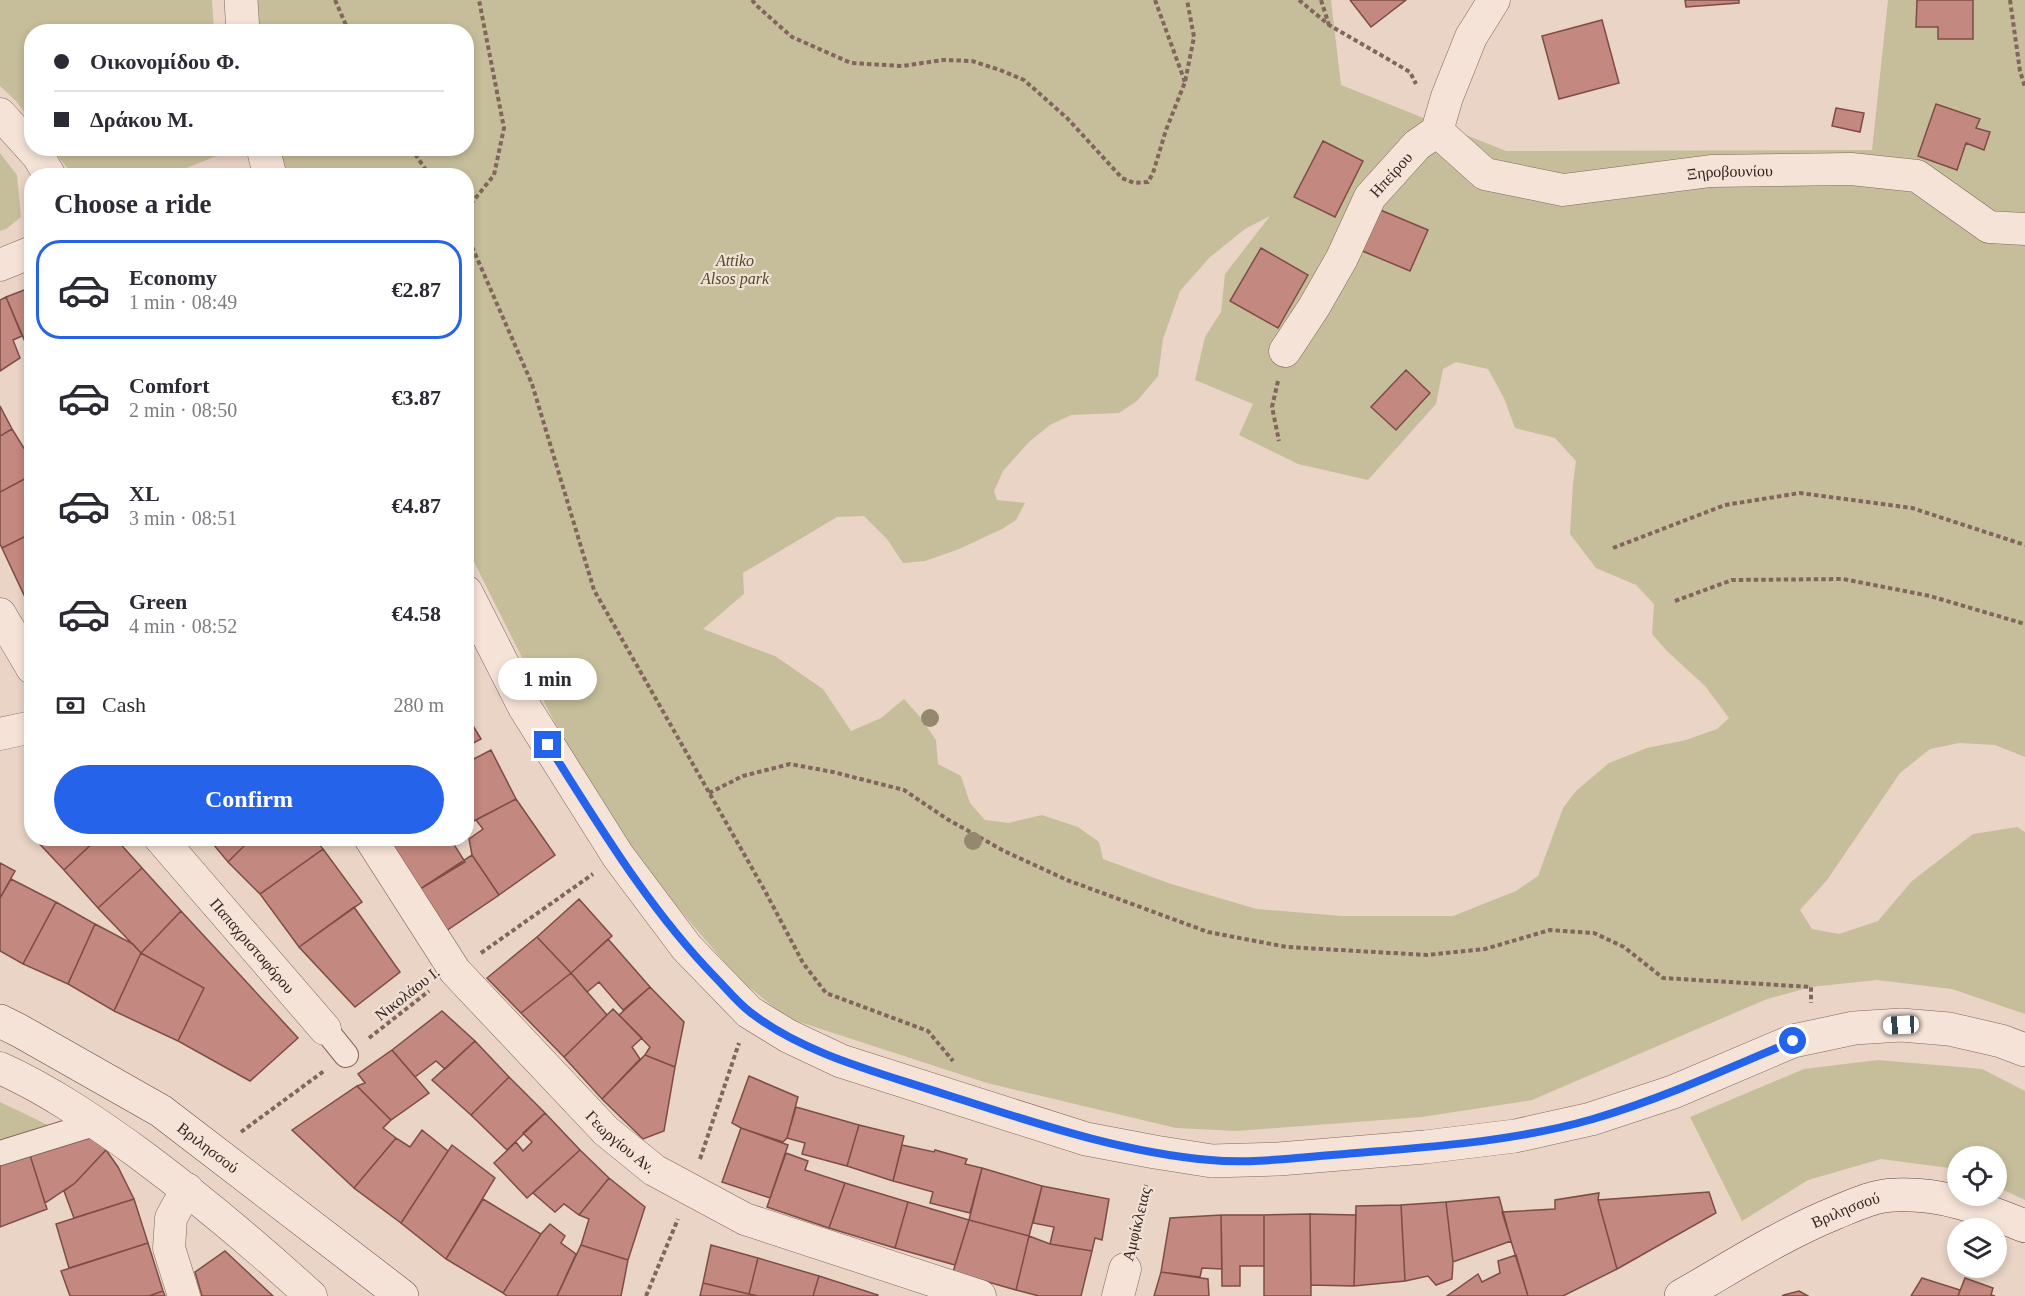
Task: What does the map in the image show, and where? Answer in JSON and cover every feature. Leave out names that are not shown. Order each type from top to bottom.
[{"type":"street","points":[[241,0],[242,24]]},
{"type":"street","points":[[1437,131],[1447,97],[1471,38],[1494,0]]},
{"type":"street","points":[[0,114],[24,141]]},
{"type":"street","name":"Ξηροβουνίου","points":[[1437,131],[1485,174],[1563,190],[1711,171],[1851,169],[1917,176],[1989,227],[2025,229]]},
{"type":"street","name":"Ηπείρου","points":[[1285,351],[1342,258],[1370,197],[1417,145],[1437,131]]},
{"type":"street","points":[[0,265],[24,255]]},
{"type":"street","points":[[474,608],[525,708],[618,856],[687,948],[749,1012],[788,1036],[841,1061],[1086,1139],[1212,1161],[1279,1159],[1425,1148],[1515,1136],[1591,1119],[1673,1092],[1793,1041],[1854,1028],[1901,1025],[1949,1029],[2001,1041],[2025,1050]]},
{"type":"street","points":[[0,614],[24,654]]},
{"type":"street","points":[[0,734],[24,729]]},
{"type":"street","name":"Παπαχριστοφόρου","points":[[167,846],[346,1055]]},
{"type":"street","name":"Γεωργίου Αν.","points":[[375,846],[455,971],[606,1131],[654,1170],[745,1219],[980,1296]]},
{"type":"street","name":"Βριλησσού","points":[[0,1021],[161,1111],[402,1296]]},
{"type":"street","points":[[0,1068],[28,1081],[97,1123],[187,1190],[254,1244],[311,1296]]},
{"type":"street","points":[[0,1153],[97,1123]]},
{"type":"street","points":[[184,1296],[169,1248],[171,1218],[187,1190]]},
{"type":"street","name":"Βριλησσού","points":[[1681,1296],[1800,1227],[1860,1202],[1894,1194],[1923,1195],[1970,1204],[2025,1226]]},
{"type":"path","points":[[335,0],[346,24]]},
{"type":"path","points":[[474,200],[494,175],[504,128],[479,0]]},
{"type":"path","points":[[753,0],[792,37],[851,63],[903,66],[943,60],[972,61],[1000,69],[1024,80],[1067,118],[1122,178],[1134,183],[1148,182],[1153,174],[1166,130],[1185,82],[1194,38],[1187,0]]},
{"type":"path","points":[[1155,0],[1185,82]]},
{"type":"path","points":[[1299,0],[1329,25],[1410,72],[1437,131]]},
{"type":"path","points":[[1321,0],[1329,25]]},
{"type":"path","points":[[2010,0],[2020,71],[2025,87]]},
{"type":"path","points":[[474,251],[532,384],[594,590],[765,891],[803,963],[826,993],[928,1031],[957,1066]]},
{"type":"path","points":[[1279,441],[1272,407],[1285,351]]},
{"type":"path","points":[[1613,549],[1725,505],[1800,493],[1912,508],[2025,545]]},
{"type":"path","points":[[1675,601],[1732,580],[1843,579],[1930,596],[2025,624]]},
{"type":"path","points":[[709,793],[743,776],[790,764],[904,790],[947,819],[1004,851],[1067,880],[1208,932],[1287,947],[1427,955],[1485,949],[1550,930],[1593,933],[1624,947],[1663,978],[1811,987],[1808,1038]]},
{"type":"path","name":"Νικολάου Ι.","points":[[214,1152],[455,971],[618,856]]},
{"type":"path","name":"Αμφίκλειας","points":[[1121,1282],[1155,1152]]},
{"type":"green space","points":[[0,0],[212,0],[214,24],[24,24],[24,112],[0,86]]},
{"type":"green space","name":"Attiko Alsos park","points":[[257,0],[1331,0],[1341,85],[1506,151],[1872,150],[1888,0],[2025,0],[2025,757],[1995,745],[1959,743],[1930,749],[1900,773],[1827,880],[1800,910],[1812,929],[1839,934],[1878,921],[1912,881],[1973,834],[2017,827],[2025,832],[2025,1014],[1952,989],[1877,980],[1811,987],[1767,999],[1532,1100],[1422,1117],[1237,1131],[1176,1128],[987,1083],[787,1018],[738,978],[638,861],[574,761],[474,562],[474,168],[284,168],[281,156],[474,156],[474,24],[259,24]],"holes":[[[1270,216],[1225,274],[1221,312],[1205,337],[1195,380],[1253,404],[1239,435],[1298,464],[1368,480],[1436,404],[1443,369],[1456,362],[1488,369],[1504,398],[1515,428],[1555,438],[1576,461],[1570,534],[1596,568],[1636,585],[1654,604],[1652,634],[1705,686],[1729,718],[1717,729],[1686,740],[1647,748],[1609,763],[1576,791],[1563,808],[1538,876],[1516,891],[1453,916],[1342,916],[1257,909],[1171,884],[1103,859],[1099,842],[1078,827],[1042,815],[1008,823],[985,820],[970,803],[961,776],[938,764],[936,740],[904,699],[881,718],[851,731],[823,689],[775,656],[703,629],[744,594],[743,573],[837,517],[864,516],[887,539],[903,563],[925,561],[959,549],[1016,520],[1025,503],[997,500],[994,491],[1003,471],[1029,442],[1050,425],[1071,415],[1119,413],[1137,401],[1158,376],[1163,339],[1180,291],[1209,258],[1245,229]]]},
{"type":"green space","points":[[0,153],[17,175],[21,217],[0,231]]},
{"type":"green space","points":[[58,156],[216,156],[186,168],[67,168]]},
{"type":"green space","points":[[1878,1060],[1982,1069],[2025,1091],[2025,1200],[2007,1192],[2007,1146],[1947,1146],[1947,1168],[1881,1159],[1808,1180],[1742,1221],[1690,1117],[1804,1069]]},
{"type":"green space","points":[[0,1102],[50,1126],[0,1142]]},
{"type":"building","points":[[1350,0],[1406,0],[1371,27]]},
{"type":"building","points":[[1685,0],[1739,0],[1739,3],[1686,7]]},
{"type":"building","points":[[1917,0],[1973,0],[1973,39],[1938,39],[1938,27],[1916,27]]},
{"type":"building","points":[[1602,20],[1619,83],[1559,99],[1542,36]]},
{"type":"building","points":[[1936,104],[1980,119],[1976,128],[1990,132],[1984,150],[1966,143],[1957,170],[1918,156]]},
{"type":"building","points":[[1836,108],[1864,113],[1860,132],[1832,126]]},
{"type":"building","points":[[1323,141],[1363,161],[1335,217],[1294,197]]},
{"type":"building","points":[[1378,209],[1428,230],[1410,271],[1360,250]]},
{"type":"building","points":[[1261,248],[1308,275],[1278,328],[1230,301]]},
{"type":"building","points":[[24,290],[24,339],[6,297]]},
{"type":"building","points":[[6,297],[22,336],[13,340],[20,358],[0,371],[0,300]]},
{"type":"building","points":[[1406,370],[1430,393],[1396,430],[1371,407]]},
{"type":"building","points":[[0,406],[12,429],[0,436]]},
{"type":"building","points":[[12,429],[24,448],[24,479],[0,492],[0,436]]},
{"type":"building","points":[[24,479],[24,537],[2,548],[0,544],[0,492]]},
{"type":"building","points":[[24,537],[24,595],[2,548]]},
{"type":"building","points":[[474,727],[481,739],[474,743]]},
{"type":"building","points":[[491,750],[516,799],[474,821],[474,759]]},
{"type":"building","points":[[516,799],[555,855],[499,895],[472,855],[470,846],[474,846],[474,835],[483,829],[476,820]]},
{"type":"building","points":[[42,846],[90,846],[64,870]]},
{"type":"building","points":[[90,846],[122,846],[142,868],[98,908],[64,870]]},
{"type":"building","points":[[215,846],[244,846],[228,862]]},
{"type":"building","points":[[244,846],[321,846],[323,849],[260,894],[228,862]]},
{"type":"building","points":[[389,846],[455,846],[465,862],[417,891]]},
{"type":"building","points":[[323,849],[362,902],[299,947],[260,894]]},
{"type":"building","points":[[472,855],[499,895],[446,931],[417,891]]},
{"type":"building","points":[[0,863],[15,871],[0,898]]},
{"type":"building","points":[[142,868],[181,911],[141,953],[98,908]]},
{"type":"building","points":[[11,879],[56,902],[23,964],[0,951],[0,898]]},
{"type":"building","points":[[579,899],[612,936],[571,973],[537,937]]},
{"type":"building","points":[[56,902],[95,924],[68,984],[23,964]]},
{"type":"building","points":[[354,907],[400,972],[355,1007],[299,947]]},
{"type":"building","points":[[181,911],[298,1038],[250,1081],[178,1041],[204,988],[141,953]]},
{"type":"building","points":[[95,924],[133,944],[141,953],[114,1011],[68,984]]},
{"type":"building","points":[[537,937],[571,973],[521,1013],[487,978]]},
{"type":"building","points":[[608,939],[650,987],[623,1010],[599,982],[587,992],[571,973]]},
{"type":"building","points":[[141,953],[204,988],[178,1041],[114,1011]]},
{"type":"building","points":[[571,973],[607,1015],[564,1057],[521,1013]]},
{"type":"building","points":[[650,987],[684,1022],[675,1067],[645,1055],[650,1047],[619,1015]]},
{"type":"building","points":[[613,1009],[642,1038],[632,1047],[640,1059],[602,1099],[564,1057]]},
{"type":"building","points":[[442,1011],[475,1041],[445,1069],[436,1061],[415,1077],[392,1050]]},
{"type":"building","points":[[475,1041],[509,1077],[471,1115],[432,1080]]},
{"type":"building","points":[[392,1050],[429,1093],[391,1120],[357,1086],[365,1083],[358,1074]]},
{"type":"building","points":[[645,1055],[675,1067],[664,1131],[643,1139],[602,1099]]},
{"type":"building","points":[[749,1076],[798,1097],[787,1138],[783,1142],[732,1123]]},
{"type":"building","points":[[509,1077],[545,1113],[507,1150],[471,1115]]},
{"type":"building","points":[[357,1086],[391,1120],[383,1128],[396,1138],[354,1188],[292,1130]]},
{"type":"building","points":[[796,1107],[859,1125],[847,1166],[802,1154],[805,1143],[787,1138]]},
{"type":"building","points":[[545,1113],[580,1150],[527,1198],[494,1163],[516,1142],[523,1151],[532,1142],[523,1133]]},
{"type":"building","points":[[859,1125],[904,1136],[893,1181],[847,1166]]},
{"type":"building","points":[[741,1128],[788,1145],[770,1198],[722,1182]]},
{"type":"building","points":[[422,1130],[448,1151],[401,1223],[354,1188],[396,1138],[410,1147]]},
{"type":"building","points":[[88,1133],[100,1141],[106,1150],[75,1183],[45,1203],[29,1152]]},
{"type":"building","points":[[452,1145],[495,1178],[446,1259],[401,1223]]},
{"type":"building","points":[[902,1145],[934,1152],[935,1150],[967,1159],[965,1164],[982,1168],[970,1213],[930,1203],[933,1192],[893,1181]]},
{"type":"building","points":[[106,1150],[118,1167],[134,1199],[74,1218],[64,1191],[75,1183]]},
{"type":"building","points":[[580,1150],[609,1178],[579,1215],[564,1204],[555,1212],[533,1193]]},
{"type":"building","points":[[29,1152],[47,1209],[0,1227],[0,1162]]},
{"type":"building","points":[[786,1153],[808,1161],[805,1170],[845,1183],[829,1228],[767,1207]]},
{"type":"building","points":[[982,1168],[1042,1186],[1029,1236],[969,1220]]},
{"type":"building","points":[[609,1178],[645,1207],[628,1260],[581,1245],[589,1219],[579,1215]]},
{"type":"building","points":[[845,1183],[908,1202],[895,1248],[829,1228]]},
{"type":"building","points":[[1042,1186],[1109,1199],[1102,1240],[1095,1238],[1092,1251],[1050,1244],[1054,1227],[1033,1223]]},
{"type":"building","points":[[1709,1192],[1716,1213],[1617,1269],[1598,1200]]},
{"type":"building","points":[[1599,1193],[1598,1200],[1617,1269],[1563,1296],[1528,1296],[1502,1212],[1555,1209],[1555,1200]]},
{"type":"building","points":[[1499,1197],[1511,1241],[1453,1262],[1446,1202]]},
{"type":"building","points":[[134,1199],[148,1243],[69,1268],[56,1224]]},
{"type":"building","points":[[483,1199],[541,1234],[503,1293],[446,1259]]},
{"type":"building","points":[[908,1202],[969,1220],[955,1265],[895,1248]]},
{"type":"building","points":[[1446,1202],[1453,1262],[1452,1279],[1436,1285],[1428,1276],[1405,1281],[1401,1205]]},
{"type":"building","points":[[1401,1205],[1405,1281],[1354,1286],[1356,1206]]},
{"type":"building","points":[[1310,1214],[1356,1215],[1354,1286],[1311,1285]]},
{"type":"building","points":[[1310,1214],[1311,1296],[1264,1296],[1264,1215]]},
{"type":"building","points":[[1221,1215],[1222,1269],[1202,1268],[1200,1277],[1161,1272],[1170,1218]]},
{"type":"building","points":[[1221,1215],[1264,1215],[1264,1266],[1240,1266],[1240,1286],[1222,1286]]},
{"type":"building","points":[[969,1220],[1029,1236],[1016,1290],[953,1272]]},
{"type":"building","points":[[550,1224],[565,1236],[561,1243],[576,1254],[557,1296],[507,1296],[503,1293],[541,1234]]},
{"type":"building","points":[[1029,1236],[1050,1244],[1092,1251],[1081,1296],[1039,1296],[1016,1290]]},
{"type":"building","points":[[148,1243],[163,1291],[149,1296],[70,1296],[61,1271]]},
{"type":"building","points":[[581,1245],[628,1260],[621,1296],[557,1296]]},
{"type":"building","points":[[711,1245],[758,1258],[749,1294],[703,1283]]},
{"type":"building","points":[[225,1251],[273,1296],[202,1296],[195,1272]]},
{"type":"building","points":[[1516,1255],[1528,1296],[1447,1296],[1478,1274],[1482,1282],[1500,1273],[1498,1261]]},
{"type":"building","points":[[758,1258],[819,1276],[813,1296],[749,1294]]},
{"type":"building","points":[[1161,1272],[1208,1279],[1209,1296],[1154,1296]]},
{"type":"building","points":[[819,1276],[878,1295],[878,1296],[813,1296]]},
{"type":"building","points":[[1922,1278],[1960,1290],[1958,1296],[1911,1296]]},
{"type":"building","points":[[1965,1278],[1993,1288],[1991,1295],[1995,1296],[1958,1296]]},
{"type":"building","points":[[703,1283],[749,1294],[758,1296],[700,1296]]},
{"type":"building","points":[[163,1291],[165,1296],[149,1296]]},
{"type":"building","points":[[1799,1291],[1808,1296],[1782,1296],[1784,1295]]},
{"type":"route","points":[[548,745],[618,856],[687,948],[749,1012],[788,1036],[841,1061],[1086,1139],[1212,1161],[1279,1159],[1425,1148],[1515,1136],[1591,1119],[1673,1092],[1793,1041]]}]
